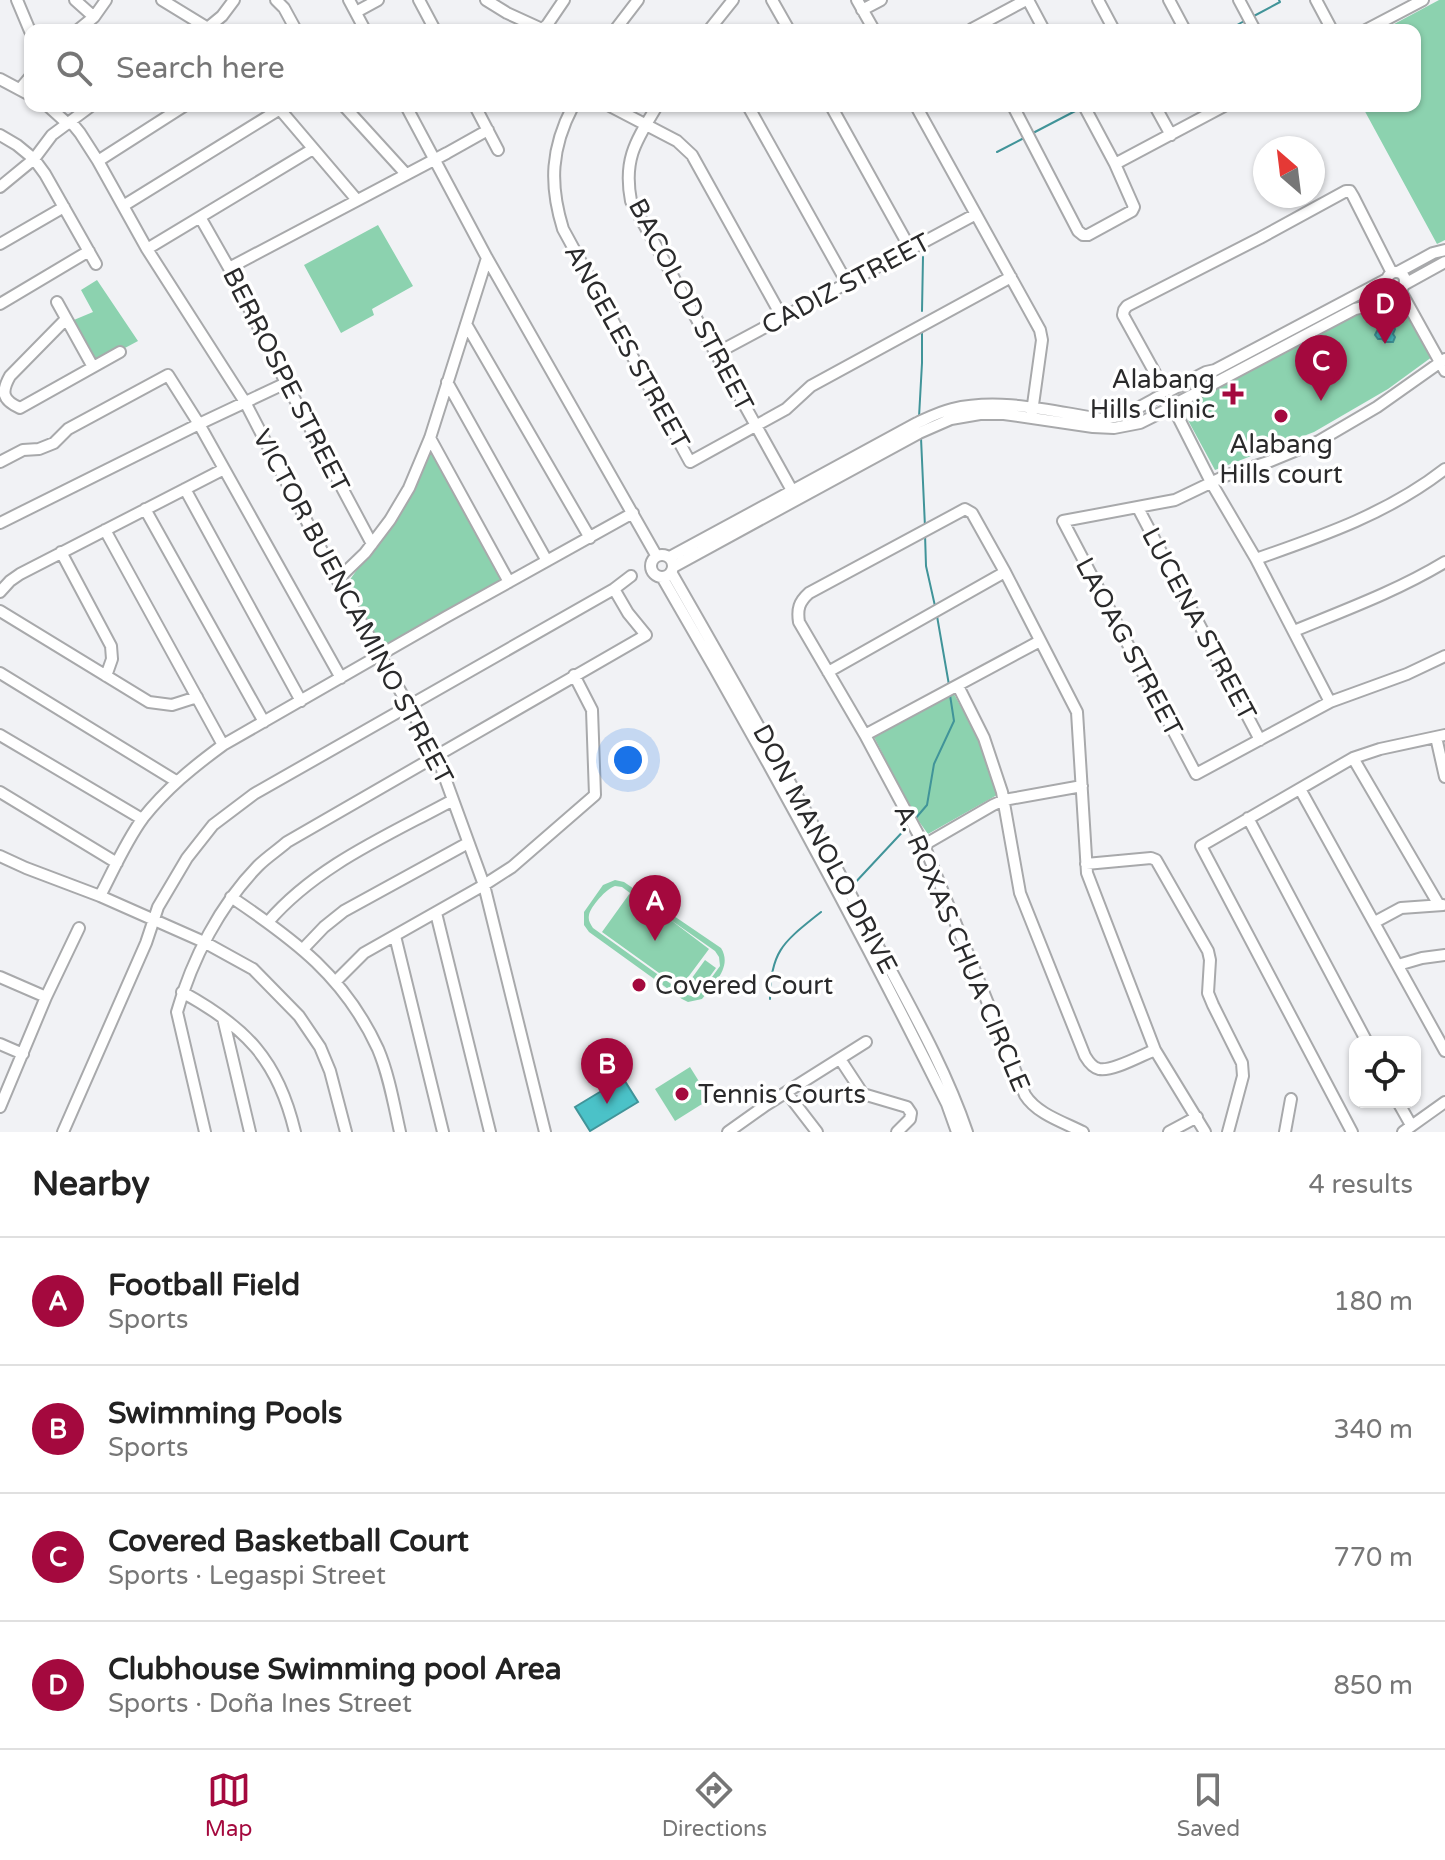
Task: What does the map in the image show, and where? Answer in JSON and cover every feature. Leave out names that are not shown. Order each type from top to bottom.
[{"type":"street","points":[[17,0],[27,24]]},
{"type":"street","points":[[75,0],[94,17]]},
{"type":"street","points":[[85,24],[106,0]]},
{"type":"street","points":[[162,0],[200,24]]},
{"type":"street","points":[[213,24],[234,0]]},
{"type":"street","points":[[276,0],[293,24]]},
{"type":"street","points":[[349,0],[362,24]]},
{"type":"street","points":[[356,12],[378,0]]},
{"type":"street","points":[[419,0],[432,24]]},
{"type":"street","points":[[486,0],[531,24]]},
{"type":"street","points":[[507,13],[515,0]]},
{"type":"street","points":[[548,24],[564,0]]},
{"type":"street","points":[[620,24],[638,0]]},
{"type":"street","points":[[714,24],[733,0]]},
{"type":"street","points":[[772,0],[786,24]]},
{"type":"street","points":[[871,24],[860,5],[881,0]]},
{"type":"street","points":[[981,24],[1027,0],[1041,24]]},
{"type":"street","points":[[1098,0],[1111,24]]},
{"type":"street","points":[[1169,0],[1182,24]]},
{"type":"street","points":[[1239,0],[1252,24]]},
{"type":"street","points":[[1316,0],[1329,24]]},
{"type":"street","points":[[1375,24],[1405,4],[1423,0]]},
{"type":"street","points":[[0,79],[24,91]]},
{"type":"street","name":"VICTOR BUENCAMINO STREET","points":[[55,112],[80,133],[147,249],[245,402],[337,580],[437,756],[484,885],[545,1132]]},
{"type":"street","points":[[0,187],[34,159],[52,135],[83,112]]},
{"type":"street","points":[[98,161],[175,112]]},
{"type":"street","points":[[123,206],[272,112]]},
{"type":"street","points":[[281,112],[357,200]]},
{"type":"street","points":[[349,112],[406,174]]},
{"type":"street","points":[[409,112],[487,258],[656,555],[661,554],[669,568],[795,495],[951,419],[980,414],[1032,414],[1105,429],[1124,421],[1165,392],[1206,372],[1218,375]]},
{"type":"street","points":[[478,112],[498,150]]},
{"type":"street","name":"ANGELES STREET","points":[[570,112],[555,157],[554,197],[563,229],[690,462],[792,405],[811,386],[1011,277]]},
{"type":"street","points":[[621,112],[677,141],[692,155],[782,317]]},
{"type":"street","name":"BACOLOD STREET","points":[[654,112],[633,149],[629,164],[631,201],[795,495]]},
{"type":"street","points":[[751,112],[847,283]]},
{"type":"street","points":[[834,112],[911,250]]},
{"type":"street","points":[[919,112],[1041,335],[1032,414]]},
{"type":"street","points":[[1016,112],[1078,231],[1088,235],[1132,211],[1134,203],[1087,112]]},
{"type":"street","points":[[1158,112],[1171,135]]},
{"type":"street","points":[[1115,164],[1213,112]]},
{"type":"street","points":[[229,268],[488,130]]},
{"type":"street","points":[[0,135],[34,159],[96,264]]},
{"type":"street","points":[[147,249],[313,149]]},
{"type":"street","points":[[1173,407],[1178,396],[1165,392],[1123,315],[1127,306],[1346,191],[1353,196],[1392,274],[1389,287],[1400,288]]},
{"type":"street","points":[[0,244],[64,207]]},
{"type":"street","name":"CADIZ STREET","points":[[715,354],[976,214]]},
{"type":"street","name":"BERROSPE STREET","points":[[200,217],[372,544]]},
{"type":"street","points":[[0,304],[89,251]]},
{"type":"street","points":[[1124,421],[1140,423],[1173,407],[1218,375],[1353,304],[1358,293],[1392,274],[1433,253],[1444,256]]},
{"type":"street","points":[[1353,304],[1364,307],[1400,288],[1444,256]]},
{"type":"street","points":[[337,580],[372,544],[403,499],[430,438],[487,258]]},
{"type":"street","points":[[1138,508],[1175,500],[1225,476],[1319,441],[1443,364],[1400,288],[1404,276],[1392,274]]},
{"type":"street","points":[[57,302],[93,367]]},
{"type":"street","points":[[66,319],[10,376],[3,401],[20,408],[120,352]]},
{"type":"street","points":[[466,324],[590,538]]},
{"type":"street","points":[[0,462],[23,450],[39,449],[54,443],[68,429],[168,375],[199,424],[341,678]]},
{"type":"street","points":[[447,382],[547,561]]},
{"type":"street","points":[[0,523],[286,383]]},
{"type":"street","points":[[1165,392],[1160,404],[1173,407]]},
{"type":"street","points":[[1173,407],[1330,702]]},
{"type":"street","points":[[430,438],[509,582]]},
{"type":"street","points":[[0,592],[20,574],[224,469]]},
{"type":"street","points":[[1256,559],[1334,532],[1380,510],[1445,469]]},
{"type":"street","points":[[185,489],[301,701]]},
{"type":"street","name":"LAOAG STREET","points":[[1138,508],[1063,521],[1196,774],[1260,740]]},
{"type":"street","name":"LUCENA STREET","points":[[1138,508],[1260,740]]},
{"type":"street","points":[[145,509],[264,722]]},
{"type":"street","name":"A. ROXAS CHUA CIRCLE","points":[[1083,1132],[1043,1112],[1025,1095],[924,845],[799,622],[802,598],[809,593],[965,509],[972,513],[1005,572],[1077,712],[1087,873],[1155,1050],[1205,1132]]},
{"type":"street","points":[[100,896],[142,819],[176,781],[223,745],[633,513]]},
{"type":"street","points":[[105,530],[223,745]]},
{"type":"street","points":[[61,552],[111,646],[112,659],[106,676]]},
{"type":"street","name":"DON MANOLO DRIVE","points":[[656,555],[650,565],[651,572],[656,576],[669,568],[956,1101],[966,1132]]},
{"type":"street","points":[[1294,631],[1377,598],[1445,562]]},
{"type":"street","points":[[828,672],[1005,572]]},
{"type":"street","points":[[63,1132],[155,922],[158,907],[187,858],[213,825],[254,794],[410,707],[614,589],[631,576]]},
{"type":"street","points":[[205,1132],[177,1012],[182,992],[204,942],[231,897],[259,865],[287,842],[646,635],[614,589]]},
{"type":"street","points":[[0,611],[149,702],[172,705],[197,697]]},
{"type":"street","points":[[865,735],[1040,641]]},
{"type":"street","points":[[1260,740],[1330,702],[1407,674],[1445,656]]},
{"type":"street","points":[[0,673],[176,781]]},
{"type":"street","points":[[336,981],[364,953],[512,867],[595,795],[592,710],[574,675]]},
{"type":"street","points":[[953,689],[984,738],[1004,800],[1020,893],[1085,1056],[1098,1069],[1110,1069],[1155,1050]]},
{"type":"street","points":[[0,735],[142,819]]},
{"type":"street","points":[[1352,1132],[1201,846],[1353,758],[1380,749],[1440,736],[1445,777]]},
{"type":"street","points":[[1353,758],[1442,905],[1401,908],[1375,922]]},
{"type":"street","points":[[924,845],[1004,800],[1082,786]]},
{"type":"street","points":[[1300,789],[1445,1051]]},
{"type":"street","points":[[0,792],[117,863]]},
{"type":"street","points":[[268,922],[295,894],[332,867],[453,800]]},
{"type":"street","points":[[1248,818],[1364,1036]]},
{"type":"street","points":[[303,949],[344,911],[468,843]]},
{"type":"street","points":[[0,856],[204,942],[253,969],[299,1016],[320,1047],[330,1071],[346,1132]]},
{"type":"street","points":[[1086,864],[1156,860],[1208,951],[1208,993],[1242,1063],[1243,1076],[1228,1132]]},
{"type":"street","points":[[231,897],[303,949],[336,981],[361,1017],[379,1052],[400,1132]]},
{"type":"street","points":[[436,913],[490,1132]]},
{"type":"street","points":[[0,1107],[79,928]]},
{"type":"street","points":[[395,936],[443,1132]]},
{"type":"street","points":[[1398,965],[1445,955]]},
{"type":"street","points":[[0,977],[46,997]]},
{"type":"street","points":[[182,992],[223,1018],[263,1054],[289,1108],[295,1132]]},
{"type":"street","name":"DON MANOLO DRIVE","points":[[901,1001],[957,1132]]},
{"type":"street","points":[[223,1018],[250,1132]]},
{"type":"street","points":[[735,1130],[866,1042]]},
{"type":"street","points":[[0,1044],[23,1054]]},
{"type":"street","points":[[840,1059],[863,1094],[907,1107],[911,1113],[910,1119],[897,1132]]},
{"type":"street","points":[[787,1093],[817,1132]]},
{"type":"street","points":[[1285,1132],[1291,1099]]},
{"type":"street","points":[[1400,1108],[1407,1129],[1445,1102]]},
{"type":"street","points":[[1169,1132],[1197,1117]]},
{"type":"green space","points":[[1439,0],[1445,0],[1445,240],[1437,244],[1365,112],[1421,112],[1421,24],[1394,24]]},
{"type":"green space","points":[[378,225],[413,286],[372,309],[374,315],[341,333],[304,265]]},
{"type":"green space","points":[[97,280],[138,341],[93,365],[69,322],[93,312],[81,290]]},
{"type":"green space","points":[[1390,291],[1403,291],[1436,354],[1388,389],[1314,432],[1215,470],[1183,411],[1192,400]]},
{"type":"green space","points":[[430,450],[508,581],[382,650],[347,584],[397,512]]},
{"type":"green space","points":[[954,694],[978,737],[997,795],[928,834],[912,812],[874,737]]},
{"type":"green space","points":[[615,880],[624,882],[721,948],[725,962],[723,969],[702,999],[688,1002],[682,999],[589,932],[584,925],[584,912],[603,885]],"holes":[[[615,886],[630,893],[602,932],[680,988],[709,949],[668,918],[715,951],[719,957],[720,966],[699,995],[685,994],[593,928],[590,911],[603,894]]]},
{"type":"green space","points":[[705,960],[716,968],[700,990],[689,982]]},
{"type":"green space","name":"Tennis Courts","points":[[690,1067],[710,1099],[675,1121],[655,1089]]},
{"type":"water","points":[[1389,324],[1395,329],[1393,342],[1378,339],[1375,335],[1377,331]]},
{"type":"water","points":[[623,1078],[638,1102],[590,1131],[575,1107]]},
{"type":"waterway","points":[[1252,17],[1279,0]]},
{"type":"waterway","points":[[1239,24],[1246,20]]},
{"type":"waterway","points":[[1033,133],[1073,112]]},
{"type":"waterway","points":[[997,152],[1024,138]]},
{"type":"waterway","points":[[922,311],[923,257]]},
{"type":"waterway","points":[[919,417],[922,330]]},
{"type":"waterway","points":[[921,438],[925,527]]},
{"type":"waterway","points":[[925,534],[926,566],[935,606]]},
{"type":"waterway","points":[[937,616],[949,685]]},
{"type":"waterway","points":[[915,819],[927,805],[934,764],[954,721],[950,695]]},
{"type":"waterway","points":[[852,886],[908,826]]},
{"type":"waterway","points":[[770,999],[773,969],[782,948],[821,912]]},
{"type":"place","name":"Clubhouse Swimming pool Area","points":[[1385,344]]},
{"type":"place","name":"Alabang Hills Clinic","points":[[1233,394]]},
{"type":"place","name":"Covered Basketball Court","points":[[1321,401]]},
{"type":"place","name":"Alabang Hills court","points":[[1281,416]]},
{"type":"place","name":"Football Field","points":[[655,941]]},
{"type":"place","name":"Covered Court","points":[[639,985]]},
{"type":"place","name":"Tennis Courts","points":[[682,1094]]},
{"type":"place","name":"Swimming Pools","points":[[607,1104]]}]
